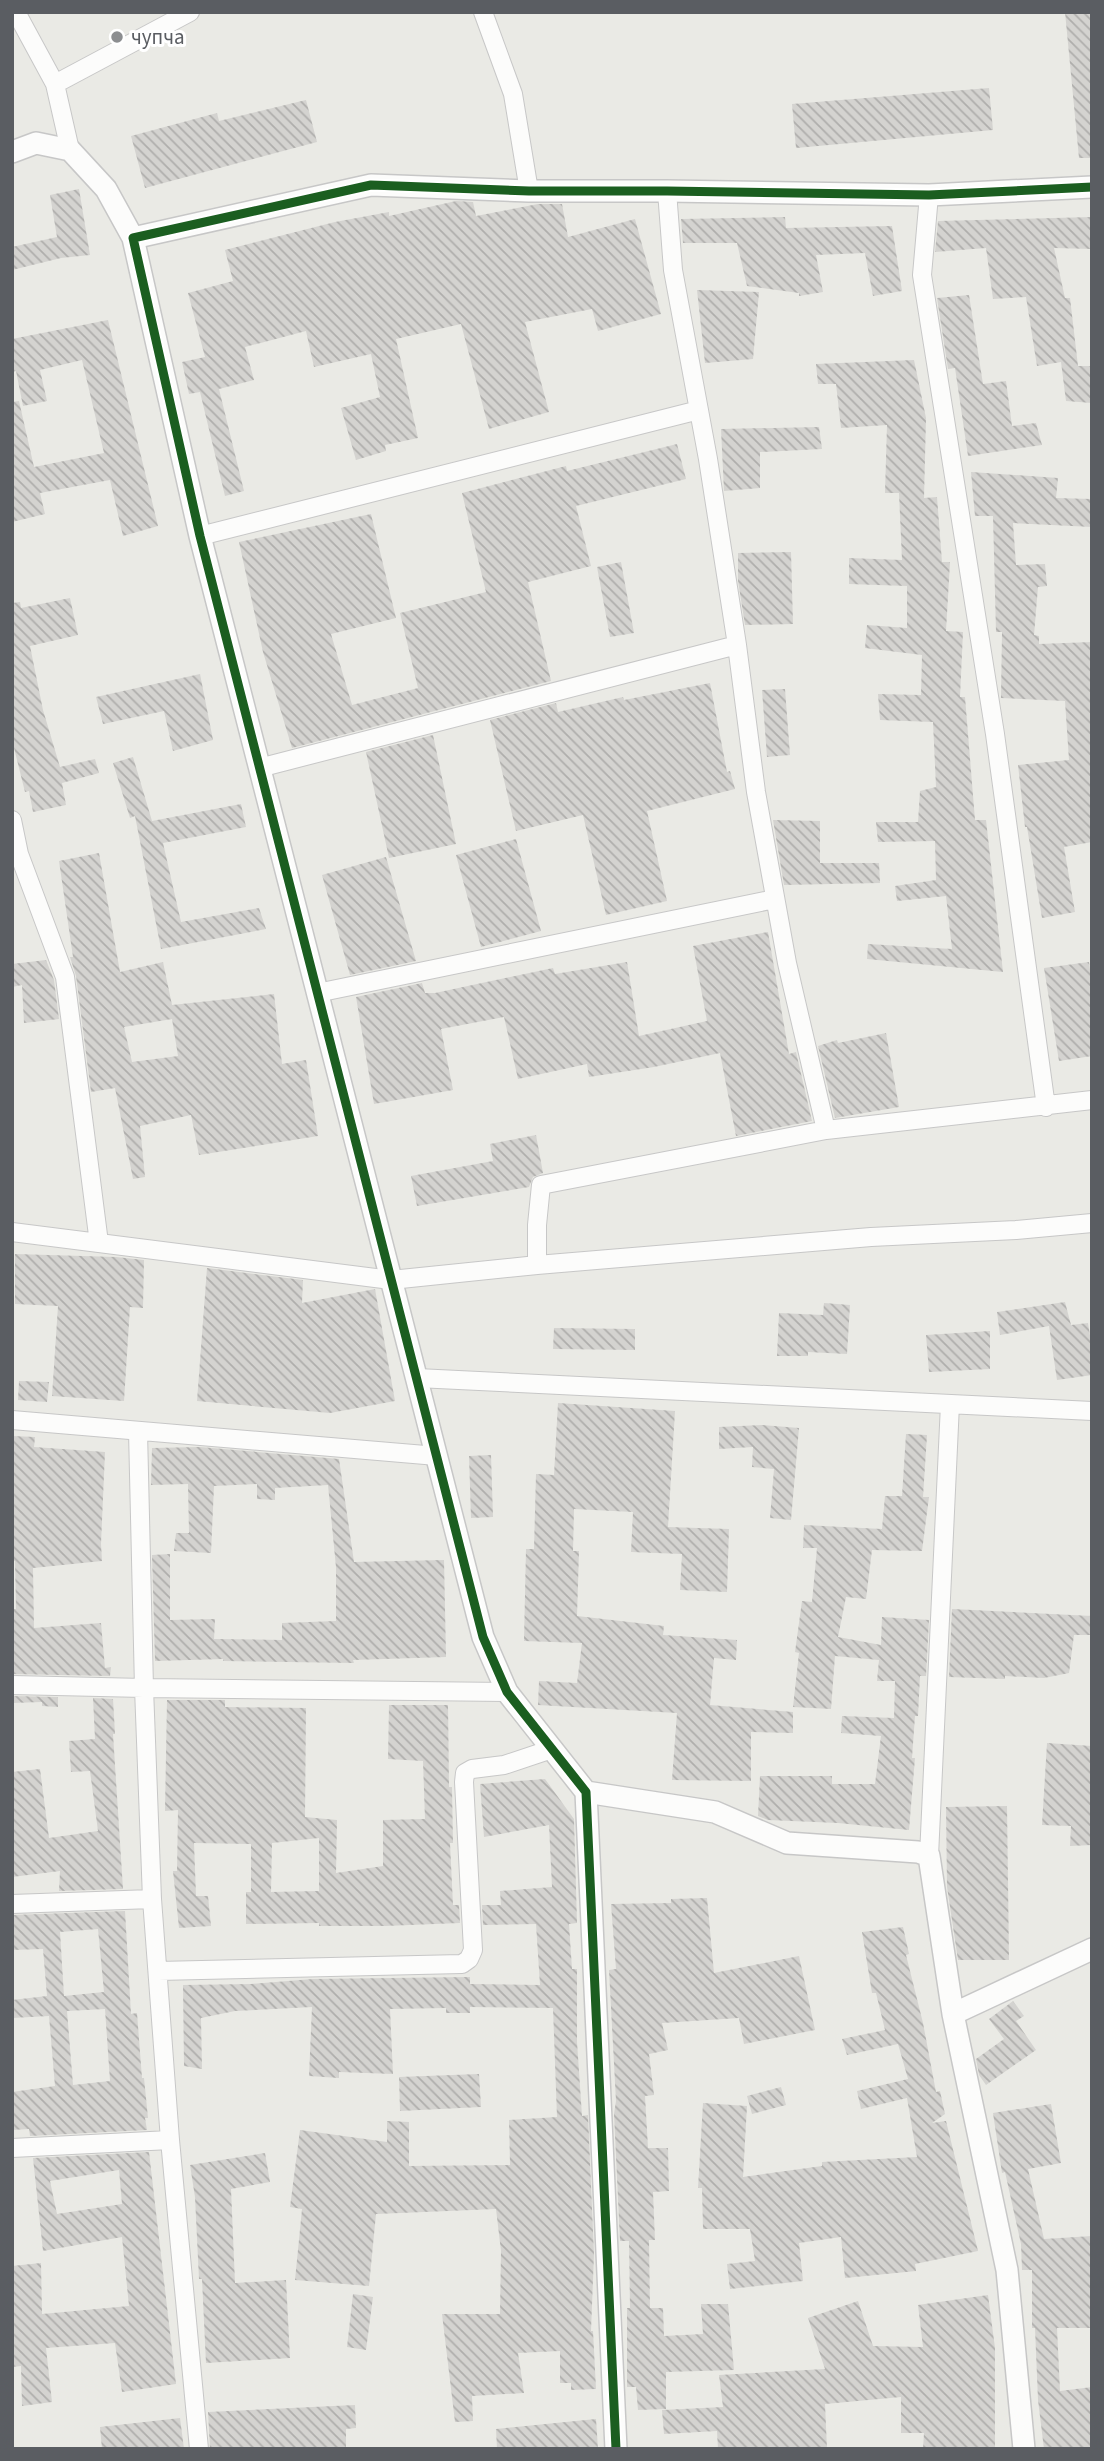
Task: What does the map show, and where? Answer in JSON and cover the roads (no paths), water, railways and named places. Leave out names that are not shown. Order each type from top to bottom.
[{"type":"street","points":[[16,12],[55,84],[69,150],[106,189],[133,238],[200,536],[483,1637],[508,1692],[586,1793],[616,2449]]},
{"type":"street","points":[[55,84],[190,12]]},
{"type":"street","points":[[483,12],[513,94],[529,191]]},
{"type":"street","points":[[12,152],[36,143],[69,150]]},
{"type":"street","points":[[133,238],[371,186],[529,191],[929,195],[1092,187]]},
{"type":"street","points":[[667,191],[673,270],[737,645],[756,792],[787,963],[826,1130]]},
{"type":"street","points":[[929,195],[922,275],[995,734],[1046,1107]]},
{"type":"street","points":[[200,536],[699,410]]},
{"type":"street","points":[[259,768],[737,645]]},
{"type":"street","points":[[12,820],[19,854],[65,977],[99,1243]]},
{"type":"street","points":[[317,993],[775,899]]},
{"type":"street","points":[[537,1265],[541,1185],[826,1130],[1092,1100]]},
{"type":"street","points":[[12,1233],[391,1280],[872,1237],[1016,1230],[1092,1223]]},
{"type":"street","points":[[416,1378],[1092,1411]]},
{"type":"street","points":[[950,1404],[929,1856],[953,2014],[1007,2270],[1024,2449]]},
{"type":"street","points":[[12,1420],[437,1457]]},
{"type":"street","points":[[138,1431],[152,1899],[170,2140],[199,2449]]},
{"type":"street","points":[[12,1685],[508,1692]]},
{"type":"street","points":[[158,1971],[462,1964],[469,1959],[472,1950],[465,1773],[472,1769],[504,1765],[552,1749]]},
{"type":"street","points":[[586,1793],[715,1812],[787,1843],[909,1851],[929,1856]]},
{"type":"street","points":[[12,1904],[152,1899]]},
{"type":"street","points":[[953,2014],[1092,1949]]},
{"type":"street","points":[[12,2148],[170,2140]]},
{"type":"place","name":"чупча","points":[[117,37]]}]
